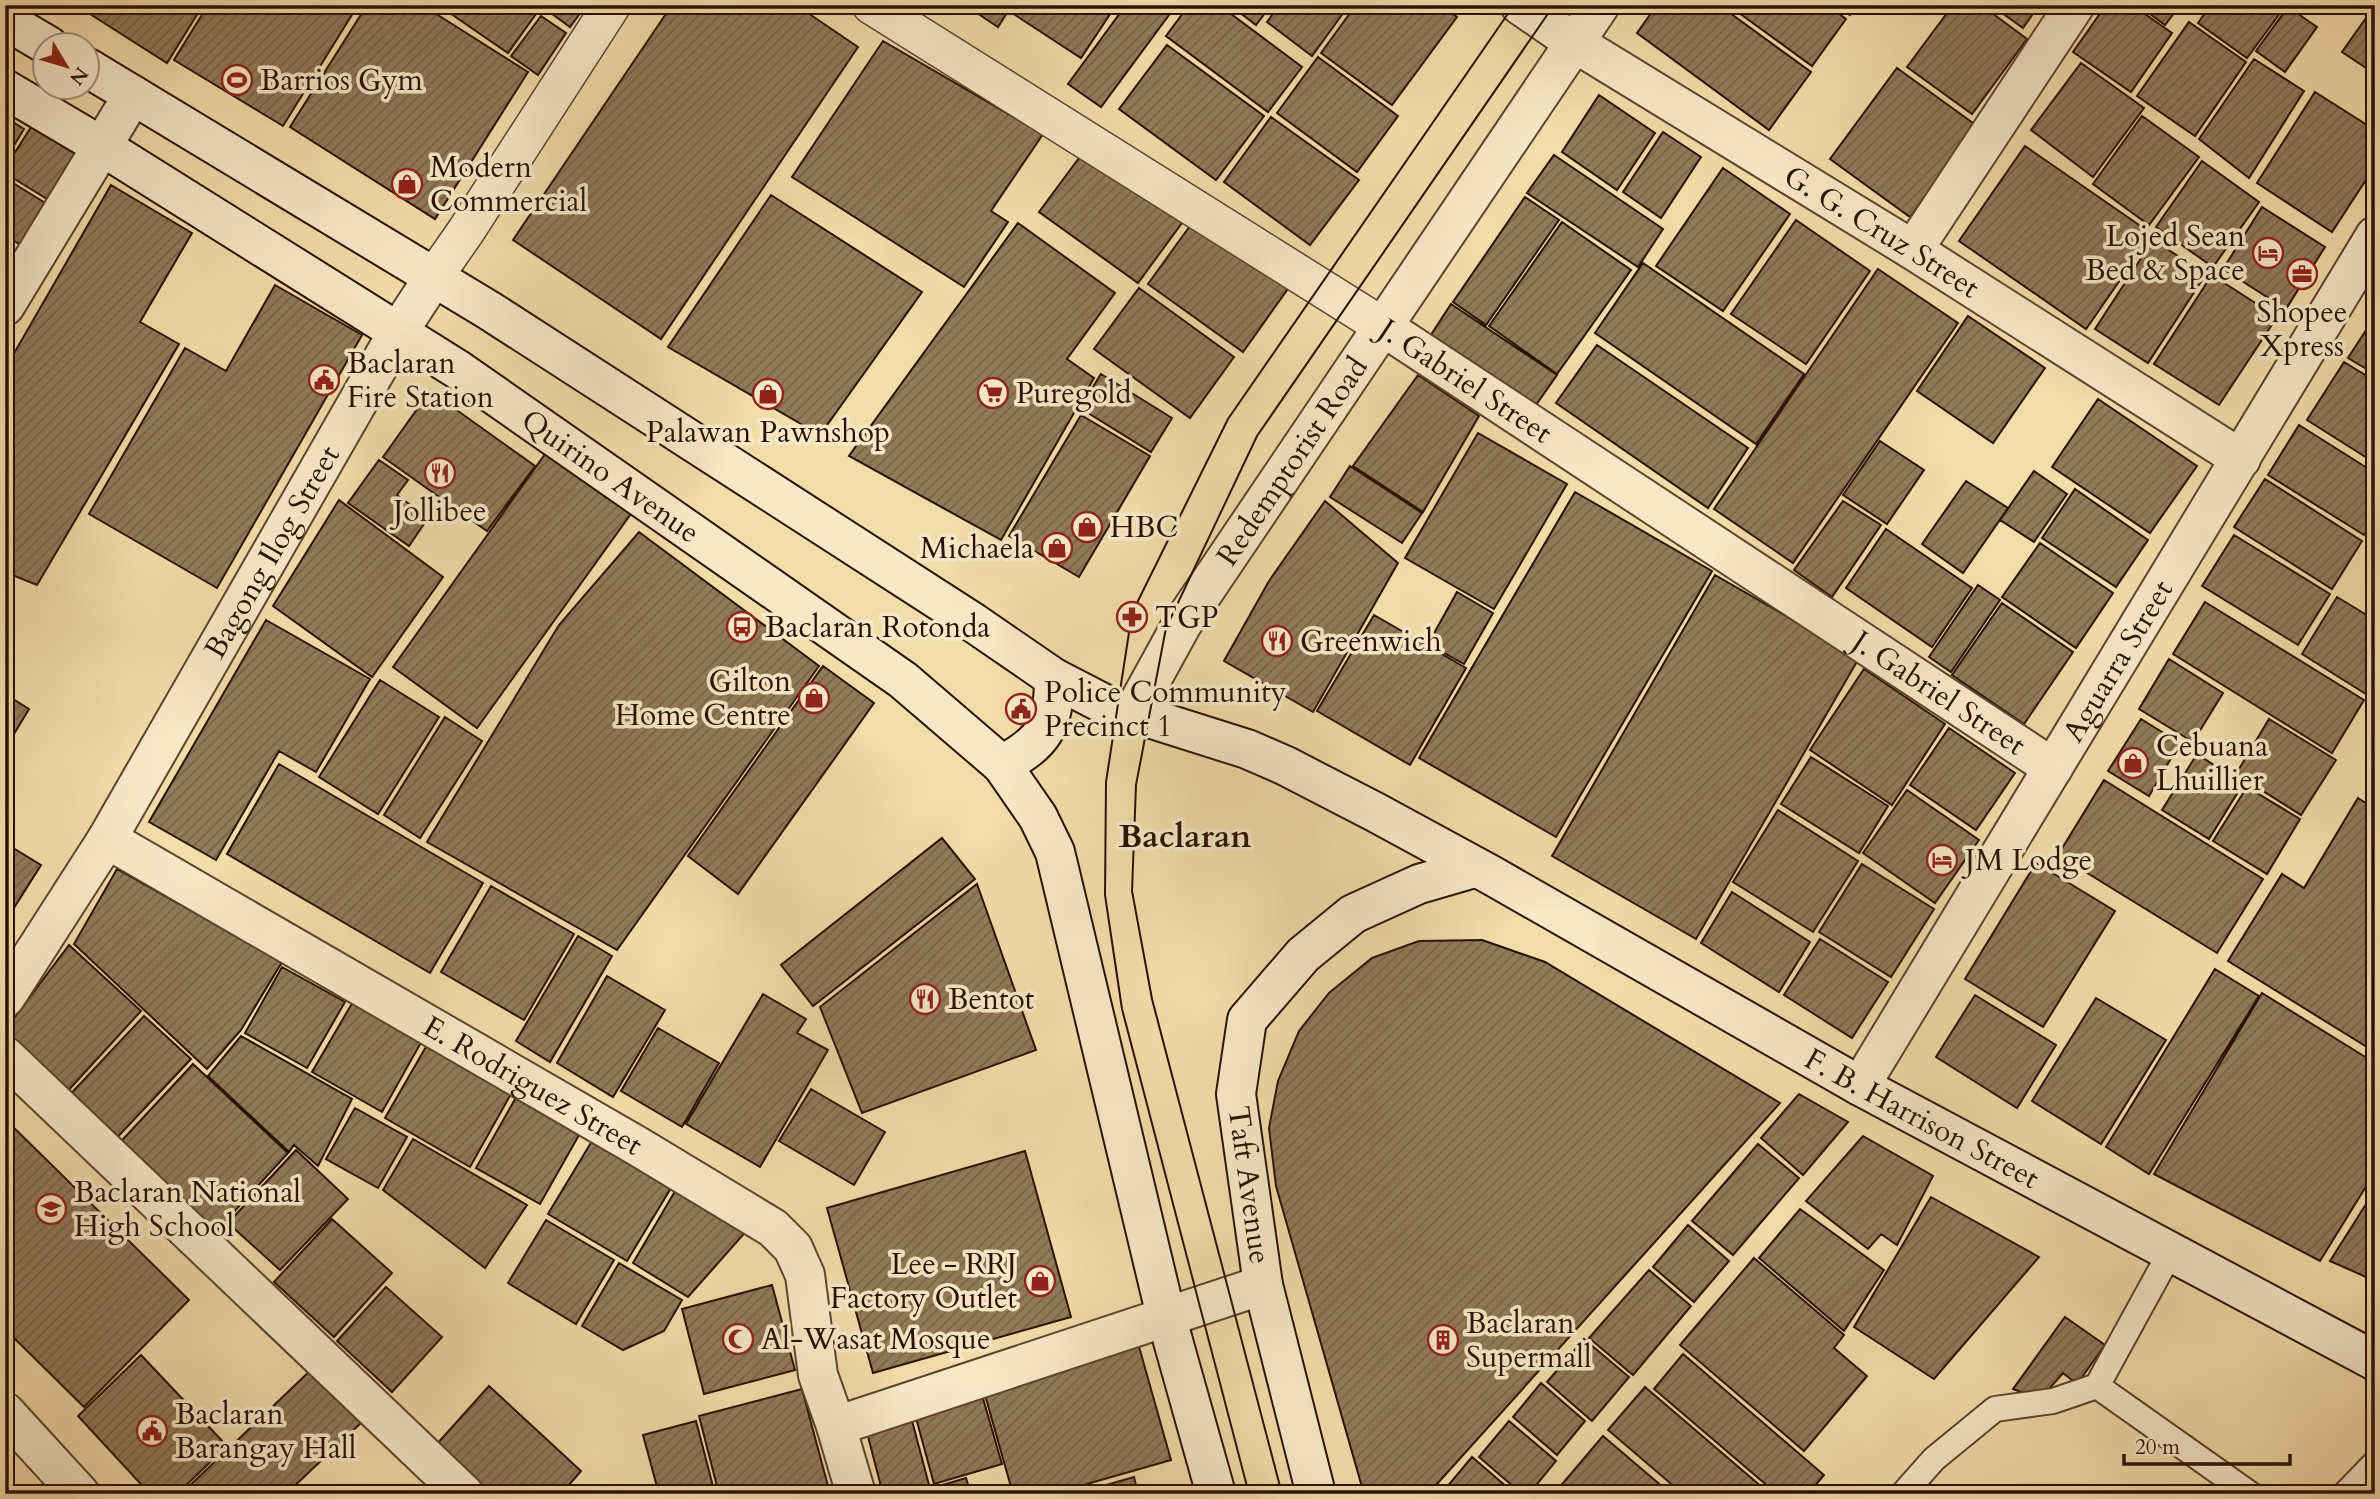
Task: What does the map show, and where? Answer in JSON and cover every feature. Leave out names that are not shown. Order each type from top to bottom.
[{"type":"street","name":"Bagong Ilog Street","points":[[5,998],[107,839],[398,332],[612,5]]},
{"type":"street","name":"J. Gabriel Street","points":[[871,5],[1382,326],[2053,768]]},
{"type":"street","name":"G. G. Cruz Street","points":[[1520,5],[1575,43],[1913,250],[2241,459]]},
{"type":"street","name":"Redemptorist Road","points":[[1123,711],[1600,5]]},
{"type":"street","points":[[1913,250],[2075,5]]},
{"type":"street","points":[[5,20],[32,36]]},
{"type":"street","points":[[102,76],[490,311],[962,615],[1054,678],[1123,711],[1247,749],[1286,766],[1474,868]]},
{"type":"street","name":"Quirino Avenue","points":[[5,89],[103,147],[469,377],[903,680],[1002,765],[1038,817],[1055,852],[1166,1316]]},
{"type":"street","points":[[5,306],[133,95]]},
{"type":"street","name":"Aguarra Street","points":[[1860,1086],[2375,236]]},
{"type":"street","points":[[1002,765],[1026,752],[1045,732],[1054,706],[1054,678]]},
{"type":"street","name":"E. Rodriguez Street","points":[[107,839],[639,1147],[773,1228],[793,1248],[805,1275],[818,1375],[856,1494]]},
{"type":"street","name":"Taft Avenue","points":[[1316,1494],[1263,1285],[1236,1094],[1247,1020],[1303,955],[1353,914],[1419,884],[1474,868]]},
{"type":"street","name":"F. B. Harrison Street","points":[[1474,868],[1491,875],[1860,1086],[2375,1361]]},
{"type":"street","points":[[5,1056],[464,1494]]},
{"type":"street","points":[[836,1426],[1263,1285]]},
{"type":"street","points":[[1166,1316],[1216,1494]]},
{"type":"street","points":[[5,1412],[80,1494]]},
{"type":"lane","points":[[1903,1494],[1934,1459],[1995,1409],[2053,1401],[2096,1386],[2171,1252]]},
{"type":"lane","points":[[2096,1386],[2250,1494]]},
{"type":"lane","points":[[2345,1494],[2375,1463]]},
{"type":"building","points":[[76,5],[203,5],[167,63]]},
{"type":"building","points":[[208,5],[358,5],[283,126],[174,60]]},
{"type":"building","points":[[367,5],[422,5],[528,72],[435,219],[290,127]]},
{"type":"building","points":[[447,5],[523,5],[536,14],[508,53],[444,9]]},
{"type":"building","points":[[540,5],[586,5],[570,27]]},
{"type":"building","points":[[672,5],[796,5],[858,47],[661,339],[513,240]]},
{"type":"building","points":[[965,5],[1012,5],[998,27]]},
{"type":"building","points":[[1018,5],[1116,5],[1081,58],[1012,13]]},
{"type":"building","points":[[1126,5],[1156,5],[1169,15],[1101,107],[1068,84]]},
{"type":"building","points":[[1189,5],[1219,5],[1302,67],[1268,112],[1166,36]]},
{"type":"building","points":[[1230,5],[1271,5],[1256,25]]},
{"type":"building","points":[[1279,5],[1349,5],[1312,56],[1267,22]]},
{"type":"building","points":[[1356,5],[1441,5],[1457,17],[1392,105],[1321,53]]},
{"type":"building","points":[[1657,5],[1719,5],[1811,72],[1769,130],[1637,33]]},
{"type":"building","points":[[1728,5],[1827,5],[1846,19],[1812,66]]},
{"type":"building","points":[[1836,5],[1857,5],[1850,15]]},
{"type":"building","points":[[1953,5],[1981,5],[2027,39],[1972,114],[1907,67]]},
{"type":"building","points":[[1991,5],[2039,5],[2023,28]]},
{"type":"building","points":[[2106,5],[2132,5],[2172,33],[2131,92],[2073,52]]},
{"type":"building","points":[[2138,5],[2180,5],[2165,25]]},
{"type":"building","points":[[2211,5],[2286,5],[2247,58],[2198,23]]},
{"type":"building","points":[[2288,7],[2317,27],[2285,72],[2256,51]]},
{"type":"building","points":[[2373,8],[2375,9],[2375,74],[2342,52]]},
{"type":"building","points":[[541,16],[566,33],[538,75],[511,56]]},
{"type":"building","points":[[2189,22],[2246,62],[2195,136],[2137,96]]},
{"type":"building","points":[[883,41],[1043,134],[991,211],[1008,222],[964,287],[792,177]]},
{"type":"building","points":[[1167,45],[1264,116],[1216,180],[1119,109]]},
{"type":"building","points":[[1318,57],[1398,116],[1357,172],[1277,113]]},
{"type":"building","points":[[2254,59],[2304,91],[2249,178],[2199,139]]},
{"type":"building","points":[[2081,63],[2144,108],[2093,177],[2031,130]]},
{"type":"building","points":[[1897,68],[1977,126],[1910,217],[1830,159]]},
{"type":"building","points":[[2315,92],[2375,130],[2375,166],[2332,232],[2257,183]]},
{"type":"building","points":[[1599,95],[1655,133],[1617,190],[1562,152]]},
{"type":"building","points":[[2142,116],[2199,157],[2149,225],[2093,184]]},
{"type":"building","points":[[5,117],[24,129],[5,160]]},
{"type":"building","points":[[1271,117],[1359,180],[1310,245],[1224,182]]},
{"type":"building","points":[[35,121],[86,155],[55,204],[5,173],[5,168]]},
{"type":"building","points":[[1663,132],[1701,157],[1661,218],[1623,192]]},
{"type":"building","points":[[2025,146],[2152,234],[2086,329],[1959,241]]},
{"type":"building","points":[[1554,155],[1663,229],[1638,267],[1527,193]]},
{"type":"building","points":[[1079,158],[1187,216],[1138,283],[1039,212]]},
{"type":"building","points":[[2202,161],[2259,202],[2213,267],[2156,227]]},
{"type":"building","points":[[1723,168],[1790,214],[1723,311],[1656,266]]},
{"type":"building","points":[[5,178],[50,206],[24,247],[5,235]]},
{"type":"building","points":[[111,185],[192,233],[140,322],[179,344],[37,585],[5,572],[5,369]]},
{"type":"building","points":[[771,195],[922,292],[820,435],[668,347]]},
{"type":"building","points":[[1525,197],[1559,220],[1486,325],[1453,302]]},
{"type":"building","points":[[2262,207],[2325,247],[2286,309],[2223,269]]},
{"type":"building","points":[[1195,219],[1292,283],[1243,352],[1148,284]]},
{"type":"building","points":[[1796,220],[1870,271],[1806,364],[1731,314]]},
{"type":"building","points":[[1562,222],[1631,270],[1557,374],[1489,326]]},
{"type":"building","points":[[1018,223],[1115,293],[1067,359],[1094,378],[1001,540],[849,456]]},
{"type":"building","points":[[2153,240],[2206,274],[2148,363],[2095,329]]},
{"type":"building","points":[[5,245],[13,250],[5,262]]},
{"type":"building","points":[[1643,263],[1804,374],[1756,444],[1595,333]]},
{"type":"building","points":[[1878,269],[1958,323],[1793,563],[1714,509]]},
{"type":"building","points":[[2212,275],[2277,317],[2219,405],[2154,364]]},
{"type":"building","points":[[275,285],[362,335],[217,588],[89,514],[185,348],[226,371]]},
{"type":"building","points":[[1139,288],[1234,357],[1190,418],[1094,349]]},
{"type":"building","points":[[1451,304],[1557,375],[1531,412],[1427,341]]},
{"type":"building","points":[[1968,316],[2045,368],[1993,443],[1917,391]]},
{"type":"building","points":[[2375,318],[2375,374],[2348,358]]},
{"type":"building","points":[[1597,345],[1748,448],[1708,508],[1556,403]]},
{"type":"building","points":[[2344,362],[2375,381],[2375,463],[2307,420]]},
{"type":"building","points":[[1101,374],[1172,418],[1151,452],[1080,408]]},
{"type":"building","points":[[1418,375],[1479,416],[1423,512],[1353,466]]},
{"type":"building","points":[[430,391],[535,466],[487,531],[383,457]]},
{"type":"building","points":[[2098,399],[2197,466],[2150,533],[2052,467]]},
{"type":"building","points":[[1081,415],[1150,456],[1079,577],[1009,536]]},
{"type":"building","points":[[2299,425],[2375,473],[2375,518],[2364,535],[2268,475]]},
{"type":"building","points":[[1478,433],[1567,484],[1494,609],[1405,558]]},
{"type":"building","points":[[1880,441],[1924,470],[1887,524],[1843,495]]},
{"type":"building","points":[[548,450],[633,511],[477,728],[393,667]]},
{"type":"building","points":[[379,460],[408,480],[397,495],[428,518],[409,546],[348,503]]},
{"type":"building","points":[[1350,466],[1422,513],[1402,543],[1330,497]]},
{"type":"building","points":[[2034,471],[2067,494],[2034,542],[2000,520]]},
{"type":"building","points":[[2265,479],[2362,541],[2332,589],[2234,527]]},
{"type":"building","points":[[1966,481],[2008,508],[1963,573],[1922,544]]},
{"type":"building","points":[[2075,489],[2148,540],[2116,587],[2042,538]]},
{"type":"building","points":[[1575,492],[1712,571],[1556,837],[1419,758]]},
{"type":"building","points":[[339,500],[443,577],[372,677],[273,606]]},
{"type":"building","points":[[1325,501],[1398,563],[1313,712],[1224,661],[1269,581]]},
{"type":"building","points":[[1843,501],[1881,525],[1832,597],[1794,570]]},
{"type":"building","points":[[1886,529],[1972,588],[1932,647],[1846,588]]},
{"type":"building","points":[[639,532],[819,666],[617,950],[427,842],[559,625]]},
{"type":"building","points":[[2234,535],[2330,594],[2298,645],[2202,586]]},
{"type":"building","points":[[2040,543],[2113,593],[2076,648],[2002,597]]},
{"type":"building","points":[[1715,575],[1859,658],[1696,939],[1552,856]]},
{"type":"building","points":[[1978,585],[2000,600],[1951,672],[1929,657]]},
{"type":"building","points":[[1457,592],[1493,613],[1464,664],[1428,644]]},
{"type":"building","points":[[2337,597],[2375,620],[2375,687],[2369,696],[2302,654]]},
{"type":"building","points":[[2205,602],[2364,700],[2332,753],[2173,654]]},
{"type":"building","points":[[2002,603],[2073,652],[2024,724],[1952,675]]},
{"type":"building","points":[[1374,615],[1466,668],[1410,765],[1317,711]]},
{"type":"building","points":[[266,620],[370,679],[316,772],[279,751],[216,860],[149,822]]},
{"type":"building","points":[[2169,659],[2223,693],[2193,742],[2139,709]]},
{"type":"building","points":[[823,666],[874,703],[738,894],[688,856]]},
{"type":"building","points":[[1864,669],[1945,724],[1892,805],[1810,750]]},
{"type":"building","points":[[380,680],[439,717],[378,814],[319,777]]},
{"type":"building","points":[[5,694],[29,709],[5,749]]},
{"type":"building","points":[[445,717],[482,741],[420,838],[384,815]]},
{"type":"building","points":[[2141,719],[2180,743],[2149,796],[2108,771]]},
{"type":"building","points":[[2269,719],[2336,760],[2301,815],[2236,774]]},
{"type":"building","points":[[1949,728],[2015,773],[1976,830],[1910,785]]},
{"type":"building","points":[[2197,754],[2243,784],[2209,839],[2162,810]]},
{"type":"building","points":[[1811,757],[1888,806],[1859,853],[1781,804]]},
{"type":"building","points":[[279,764],[483,883],[430,973],[227,854]]},
{"type":"building","points":[[2104,780],[2263,879],[2217,953],[2058,855]]},
{"type":"building","points":[[2247,787],[2300,819],[2267,874],[2213,841]]},
{"type":"building","points":[[1907,790],[1979,840],[1935,903],[1863,853]]},
{"type":"building","points":[[2358,798],[2375,809],[2375,1052],[2228,961],[2282,874],[2304,888]]},
{"type":"building","points":[[1778,810],[1858,861],[1813,932],[1733,882]]},
{"type":"building","points":[[942,838],[975,879],[813,1006],[781,965]]},
{"type":"building","points":[[5,843],[41,865],[5,922]]},
{"type":"building","points":[[2036,863],[2115,911],[2043,1027],[1965,979]]},
{"type":"building","points":[[1862,864],[1934,909],[1891,977],[1819,932]]},
{"type":"building","points":[[117,869],[282,962],[241,1030],[207,1069],[74,944]]},
{"type":"building","points":[[977,884],[1036,1050],[862,1113],[820,1007]]},
{"type":"building","points":[[491,886],[574,934],[524,1020],[441,972]]},
{"type":"building","points":[[1732,892],[1810,942],[1779,992],[1701,943]]},
{"type":"building","points":[[578,936],[612,956],[550,1062],[516,1041]]},
{"type":"building","points":[[1820,939],[1888,982],[1852,1038],[1784,995]]},
{"type":"building","name":"Baclaran Supermall","points":[[1482,940],[1545,962],[1780,1103],[1428,1494],[1364,1494],[1276,1186],[1269,1128],[1278,1081],[1299,1031],[1329,993],[1372,958],[1419,941]]},
{"type":"building","points":[[69,945],[141,1011],[65,1094],[5,1039],[5,1030]]},
{"type":"building","points":[[282,967],[345,1002],[307,1068],[245,1033]]},
{"type":"building","points":[[2215,969],[2259,996],[2149,1174],[2106,1147]]},
{"type":"building","points":[[607,976],[665,1010],[613,1097],[557,1063]]},
{"type":"building","points":[[2262,993],[2375,1063],[2375,1172],[2320,1261],[2154,1174]]},
{"type":"building","points":[[763,994],[806,1019],[797,1033],[828,1050],[760,1167],[686,1124]]},
{"type":"building","points":[[1975,995],[2056,1045],[2017,1108],[1936,1057]]},
{"type":"building","points":[[2096,998],[2166,1040],[2101,1144],[2032,1101]]},
{"type":"building","points":[[354,1000],[423,1039],[382,1112],[312,1072]]},
{"type":"building","points":[[144,1016],[191,1059],[110,1145],[63,1102]]},
{"type":"building","points":[[658,1028],[719,1063],[682,1127],[621,1091]]},
{"type":"building","points":[[241,1036],[352,1099],[318,1166],[294,1145],[289,1152],[208,1076]]},
{"type":"building","points":[[431,1038],[516,1085],[470,1167],[385,1118]]},
{"type":"building","points":[[193,1064],[288,1153],[209,1239],[113,1150]]},
{"type":"building","points":[[811,1089],[885,1132],[854,1185],[779,1141]]},
{"type":"building","points":[[519,1092],[583,1128],[540,1204],[476,1168]]},
{"type":"building","points":[[1799,1094],[1848,1122],[1803,1175],[1761,1138]]},
{"type":"building","points":[[355,1108],[407,1137],[378,1188],[326,1159]]},
{"type":"building","name":"Baclaran National High School","points":[[5,1119],[189,1300],[84,1407],[5,1329]]},
{"type":"building","points":[[595,1136],[674,1183],[627,1261],[548,1214]]},
{"type":"building","points":[[1863,1136],[1933,1176],[1897,1245],[1881,1234],[1868,1249],[1806,1201]]},
{"type":"building","points":[[413,1139],[527,1205],[485,1268],[383,1190]]},
{"type":"building","points":[[1758,1144],[1799,1178],[1733,1255],[1692,1221]]},
{"type":"building","points":[[296,1150],[348,1199],[280,1270],[228,1223]]},
{"type":"building","points":[[1025,1151],[1071,1317],[873,1373],[827,1208]]},
{"type":"building","points":[[678,1186],[749,1228],[688,1297],[633,1263]]},
{"type":"building","points":[[2375,1190],[2375,1281],[2330,1261]]},
{"type":"building","points":[[1931,1197],[2039,1257],[1934,1379],[1854,1327]]},
{"type":"building","points":[[1800,1209],[1884,1270],[1844,1331],[1759,1258]]},
{"type":"building","points":[[332,1219],[392,1273],[334,1337],[274,1282]]},
{"type":"building","points":[[546,1220],[614,1260],[576,1324],[508,1283]]},
{"type":"building","points":[[1688,1225],[1729,1261],[1694,1302],[1653,1267]]},
{"type":"building","points":[[1754,1258],[1844,1335],[1834,1348],[1867,1376],[1804,1451],[1680,1345]]},
{"type":"building","points":[[619,1263],[682,1300],[664,1331],[623,1350],[582,1326]]},
{"type":"building","points":[[1649,1270],[1691,1306],[1633,1375],[1589,1338]]},
{"type":"building","name":"Al-Wasat Mosque","points":[[772,1285],[795,1370],[704,1394],[682,1309]]},
{"type":"building","points":[[386,1287],[442,1337],[392,1392],[337,1341]]},
{"type":"building","points":[[2065,1317],[2105,1345],[2077,1384],[2063,1373],[2040,1399],[2013,1389]]},
{"type":"building","points":[[1584,1339],[1629,1377],[1592,1421],[1547,1382]]},
{"type":"building","points":[[1138,1343],[1171,1460],[1052,1494],[1013,1494],[983,1388]]},
{"type":"building","points":[[1683,1354],[1824,1475],[1808,1494],[1777,1494],[1654,1389]]},
{"type":"building","name":"Baclaran Barangay Hall","points":[[141,1355],[227,1446],[177,1494],[150,1494],[78,1416]]},
{"type":"building","points":[[314,1367],[364,1420],[286,1494],[181,1494]]},
{"type":"building","points":[[1541,1383],[1585,1421],[1557,1455],[1513,1417]]},
{"type":"building","points":[[489,1386],[581,1471],[561,1494],[490,1494],[436,1445]]},
{"type":"building","points":[[1645,1387],[1770,1494],[1683,1494],[1608,1430]]},
{"type":"building","points":[[980,1388],[1002,1464],[934,1484],[913,1407]]},
{"type":"building","points":[[802,1389],[828,1486],[799,1494],[719,1494],[699,1416]]},
{"type":"building","points":[[910,1413],[929,1485],[897,1494],[883,1494],[865,1425]]},
{"type":"building","points":[[696,1421],[715,1494],[659,1494],[643,1435]]},
{"type":"building","points":[[1509,1421],[1556,1461],[1529,1494],[1522,1494],[1479,1457]]},
{"type":"building","points":[[1603,1436],[1671,1494],[1564,1494],[1558,1489]]},
{"type":"building","points":[[1472,1457],[1515,1494],[1441,1494]]},
{"type":"building","points":[[1134,1477],[1138,1494],[1075,1494]]},
{"type":"building","points":[[966,1478],[971,1494],[912,1494]]},
{"type":"tram line","points":[[1249,1494],[1122,1009],[1105,895],[1106,782],[1132,613],[1228,419],[1514,5]]},
{"type":"tram line","points":[[1282,1494],[1152,999],[1132,891],[1136,785],[1166,628],[1257,436],[1554,5]]},
{"type":"place","name":"Barrios Gym","points":[[237,80]]},
{"type":"place","name":"Modern Commercial","points":[[407,184]]},
{"type":"place","name":"Lojed Sean Bed & Space","points":[[2268,253]]},
{"type":"place","name":"Shopee Xpress","points":[[2302,274]]},
{"type":"place","name":"Baclaran Fire Station","points":[[324,380]]},
{"type":"place","name":"Puregold","points":[[993,393]]},
{"type":"place","name":"Palawan Pawnshop","points":[[768,394]]},
{"type":"place","name":"Jollibee","points":[[440,473]]},
{"type":"place","name":"HBC","points":[[1087,527]]},
{"type":"place","name":"Michaela","points":[[1057,548]]},
{"type":"place","name":"TGP","points":[[1132,617]]},
{"type":"place","name":"Baclaran Rotonda","points":[[742,627]]},
{"type":"place","name":"Greenwich","points":[[1277,641]]},
{"type":"place","name":"Gilton Home Centre","points":[[814,698]]},
{"type":"place","name":"Police Community Precinct 1","points":[[1021,709]]},
{"type":"place","name":"Cebuana Lhuillier","points":[[2133,763]]},
{"type":"place","name":"JM Lodge","points":[[1942,860]]},
{"type":"place","name":"Bentot","points":[[925,999]]},
{"type":"place","name":"Baclaran National High School","points":[[51,1209]]},
{"type":"place","name":"Lee - RRJ Factory Outlet","points":[[1040,1281]]},
{"type":"place","name":"Al-Wasat Mosque","points":[[738,1339]]},
{"type":"place","name":"Baclaran Supermall","points":[[1443,1340]]},
{"type":"place","name":"Baclaran Barangay Hall","points":[[152,1431]]},
{"type":"district","name":"Baclaran","points":[[1185,836]]}]
